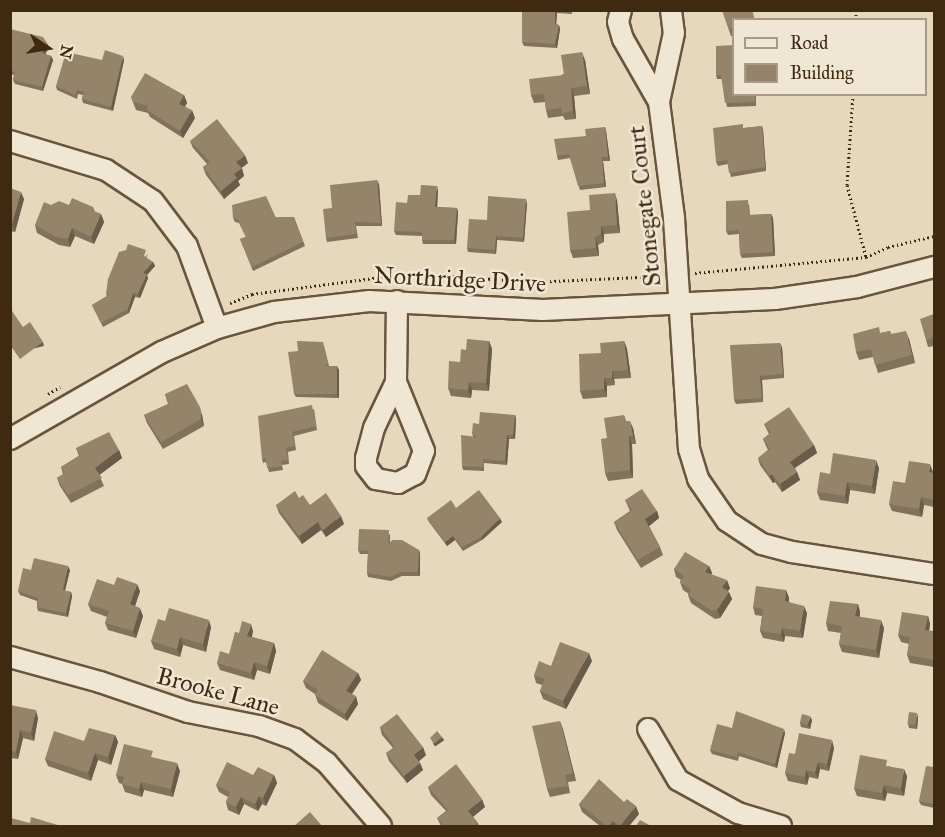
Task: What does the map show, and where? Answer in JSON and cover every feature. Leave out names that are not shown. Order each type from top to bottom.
[{"type":"street","name":"Stonegate Court","points":[[621,10],[618,22],[623,39],[659,102]]},
{"type":"street","name":"Stonegate Court","points":[[671,10],[674,33],[659,102],[674,218],[691,459],[703,488],[727,521],[752,539],[781,550],[934,574]]},
{"type":"street","points":[[10,141],[106,170],[153,201],[187,246],[217,328]]},
{"type":"street","name":"Northridge Drive","points":[[10,439],[162,352],[217,328],[308,306],[397,301],[543,310],[680,305],[830,292],[934,267]]},
{"type":"street","points":[[396,382],[374,428],[366,466],[376,479],[398,483],[415,474],[424,451],[396,382],[397,301]]},
{"type":"street","name":"Brooke Lane","points":[[10,657],[100,682],[188,712],[259,726],[295,739],[327,763],[381,826]]},
{"type":"street","points":[[648,729],[678,780],[738,813],[782,826]]},
{"type":"path","points":[[853,96],[847,184],[866,257]]},
{"type":"path","points":[[830,260],[866,257],[888,247],[934,237]]},
{"type":"path","points":[[252,294],[412,273],[532,282]]},
{"type":"building","points":[[522,10],[555,10],[555,24],[559,25],[555,44],[522,42]]},
{"type":"building","points":[[722,10],[752,10],[754,18],[732,18],[732,28],[729,29]]},
{"type":"building","points":[[10,29],[43,37],[47,43],[42,53],[51,56],[42,87],[13,80],[15,72],[10,70]]},
{"type":"building","points":[[732,45],[732,96],[755,96],[755,102],[725,103],[721,75],[716,75],[716,46]]},
{"type":"building","points":[[105,50],[123,56],[111,107],[82,99],[84,92],[77,90],[75,95],[56,86],[66,52],[102,60]]},
{"type":"building","points":[[582,52],[587,86],[571,88],[573,111],[562,113],[562,108],[546,110],[544,94],[531,95],[529,79],[564,75],[561,55]]},
{"type":"building","points":[[145,73],[184,95],[179,104],[192,110],[180,131],[147,110],[148,106],[133,102],[131,97]]},
{"type":"building","points":[[217,119],[245,155],[236,162],[242,168],[234,174],[237,178],[221,191],[203,167],[210,162],[190,141]]},
{"type":"building","points":[[743,124],[743,128],[762,126],[765,167],[729,173],[727,160],[716,162],[713,128]]},
{"type":"building","points":[[605,127],[608,157],[602,157],[604,183],[578,186],[569,154],[557,156],[554,139],[586,136],[585,129]]},
{"type":"building","points":[[377,180],[381,223],[355,222],[356,234],[326,238],[323,209],[332,208],[330,185]]},
{"type":"building","points":[[421,185],[437,186],[435,207],[457,208],[454,240],[422,240],[422,232],[394,231],[396,202],[407,203],[408,195],[420,195]]},
{"type":"building","points":[[10,188],[21,192],[12,224],[10,224]]},
{"type":"building","points":[[615,193],[617,225],[601,226],[601,234],[595,237],[596,248],[570,250],[567,212],[590,210],[589,195]]},
{"type":"building","points":[[266,196],[276,218],[294,217],[303,242],[252,267],[240,239],[246,237],[238,219],[233,218],[232,205]]},
{"type":"building","points":[[488,196],[526,199],[523,238],[496,236],[495,250],[467,248],[469,219],[487,220]]},
{"type":"building","points":[[72,198],[93,207],[92,210],[101,214],[91,237],[72,228],[68,239],[56,237],[35,225],[44,202],[51,205],[59,201],[69,205]]},
{"type":"building","points":[[748,200],[749,215],[771,214],[773,252],[740,254],[739,230],[726,231],[726,201]]},
{"type":"building","points":[[128,244],[146,250],[144,256],[153,262],[143,273],[147,274],[138,294],[133,293],[128,309],[101,323],[92,305],[109,295],[106,294],[108,279],[119,252],[126,250]]},
{"type":"building","points":[[10,308],[23,327],[30,322],[43,342],[20,359],[10,345]]},
{"type":"building","points":[[934,314],[934,337],[926,340],[920,319]]},
{"type":"building","points":[[879,327],[880,333],[890,331],[891,334],[906,331],[912,355],[875,365],[871,349],[856,352],[853,334]]},
{"type":"building","points":[[467,339],[489,341],[486,383],[469,382],[468,390],[448,388],[449,361],[460,362],[461,349],[466,350]]},
{"type":"building","points":[[297,341],[323,342],[328,363],[324,366],[337,366],[337,394],[294,394],[288,352],[298,351]]},
{"type":"building","points":[[624,341],[628,370],[612,371],[612,378],[604,378],[604,389],[580,391],[579,354],[601,353],[600,343]]},
{"type":"building","points":[[780,343],[783,374],[760,376],[762,398],[734,400],[730,345]]},
{"type":"building","points":[[187,384],[200,407],[201,419],[161,442],[144,415],[169,404],[165,394]]},
{"type":"building","points":[[312,405],[316,426],[292,432],[295,446],[286,448],[288,460],[281,461],[282,466],[267,468],[266,458],[262,459],[258,416]]},
{"type":"building","points":[[789,407],[814,445],[790,462],[797,472],[780,484],[772,474],[770,476],[758,458],[770,449],[763,439],[771,433],[764,424]]},
{"type":"building","points":[[480,412],[515,415],[513,435],[507,435],[505,461],[483,459],[483,467],[462,466],[461,435],[477,437],[472,433],[473,423],[479,424]]},
{"type":"building","points":[[624,415],[625,421],[630,421],[633,436],[629,436],[630,470],[605,473],[601,439],[607,438],[604,418]]},
{"type":"building","points":[[109,432],[119,450],[95,468],[102,478],[68,495],[57,478],[65,473],[61,467],[80,455],[76,448]]},
{"type":"building","points":[[833,453],[876,460],[872,486],[847,482],[845,496],[817,492],[820,472],[830,474]]},
{"type":"building","points":[[909,461],[930,464],[929,472],[934,473],[934,500],[921,497],[919,509],[889,504],[893,481],[905,483]]},
{"type":"building","points":[[642,489],[657,511],[645,519],[660,547],[638,560],[614,522],[632,510],[625,500]]},
{"type":"building","points":[[479,490],[500,518],[481,537],[462,547],[453,536],[445,542],[427,518],[451,500],[456,508]]},
{"type":"building","points":[[295,491],[299,498],[303,495],[310,505],[326,493],[341,516],[323,530],[318,522],[299,536],[276,505]]},
{"type":"building","points":[[359,529],[389,530],[388,545],[392,540],[402,540],[419,550],[418,572],[401,572],[390,577],[367,573],[368,551],[358,550]]},
{"type":"building","points":[[685,552],[709,566],[705,572],[727,580],[722,587],[729,592],[717,610],[712,611],[688,595],[691,590],[680,582],[684,576],[674,569]]},
{"type":"building","points":[[34,558],[68,566],[63,590],[71,592],[66,613],[37,607],[38,598],[18,591],[23,568],[31,570]]},
{"type":"building","points":[[117,577],[137,584],[130,604],[140,608],[133,631],[105,623],[109,611],[88,604],[97,579],[114,585]]},
{"type":"building","points":[[756,586],[786,590],[785,601],[804,606],[800,631],[782,628],[781,634],[760,631],[763,609],[753,607]]},
{"type":"building","points":[[830,601],[858,604],[855,616],[881,620],[876,650],[839,644],[842,626],[826,623]]},
{"type":"building","points":[[169,608],[209,620],[203,644],[180,637],[177,649],[151,641],[158,619],[165,621]]},
{"type":"building","points":[[902,612],[928,616],[925,630],[934,631],[934,660],[907,655],[910,637],[898,635]]},
{"type":"building","points":[[242,621],[251,624],[247,636],[274,643],[267,666],[254,662],[251,673],[217,663],[220,651],[229,654],[235,632],[239,633]]},
{"type":"building","points":[[560,642],[589,653],[563,701],[540,691],[545,679],[534,675],[539,661],[551,666]]},
{"type":"building","points":[[322,650],[358,673],[346,691],[356,696],[345,714],[315,695],[318,690],[303,681]]},
{"type":"building","points":[[10,705],[36,710],[31,733],[20,730],[16,752],[10,750]]},
{"type":"building","points":[[736,711],[784,729],[775,764],[738,752],[737,757],[710,750],[717,724],[732,728]]},
{"type":"building","points":[[909,712],[917,713],[915,725],[908,724]]},
{"type":"building","points":[[397,714],[423,747],[414,755],[420,763],[404,776],[386,753],[395,747],[380,727]]},
{"type":"building","points":[[802,714],[810,716],[808,725],[800,723]]},
{"type":"building","points":[[560,721],[573,773],[565,775],[568,786],[547,789],[532,726]]},
{"type":"building","points":[[89,728],[115,735],[108,757],[95,753],[88,773],[45,759],[54,731],[84,741]]},
{"type":"building","points":[[437,731],[442,737],[434,744],[430,738]]},
{"type":"building","points":[[799,733],[832,740],[827,764],[818,762],[815,772],[806,770],[805,777],[785,773],[789,753],[795,754]]},
{"type":"building","points":[[124,744],[153,751],[151,757],[177,763],[171,789],[141,782],[139,789],[122,784],[124,777],[116,775]]},
{"type":"building","points":[[860,755],[887,760],[886,766],[904,769],[901,788],[884,785],[882,793],[854,788]]},
{"type":"building","points":[[227,762],[253,775],[258,767],[274,775],[263,798],[259,796],[255,804],[241,797],[236,807],[226,802],[230,792],[216,785]]},
{"type":"building","points":[[456,764],[482,799],[468,811],[478,823],[474,826],[444,826],[437,818],[448,810],[428,787]]},
{"type":"building","points":[[926,766],[934,767],[934,804],[919,801]]},
{"type":"building","points":[[599,779],[624,802],[627,799],[636,806],[620,826],[613,821],[607,826],[579,804]]},
{"type":"building","points":[[310,812],[322,826],[294,826]]},
{"type":"building","points":[[31,817],[61,826],[10,826],[11,818],[30,823]]},
{"type":"building","points":[[640,820],[651,826],[636,826]]}]
